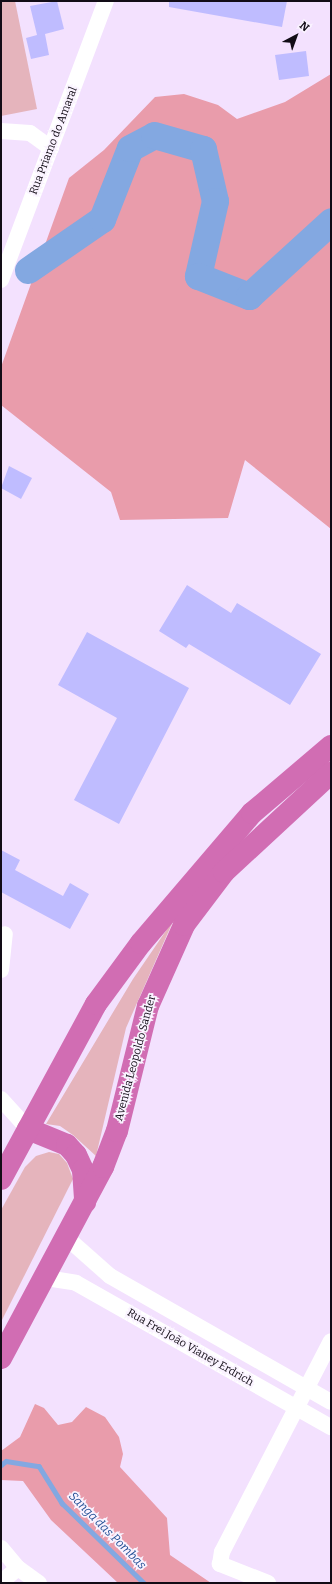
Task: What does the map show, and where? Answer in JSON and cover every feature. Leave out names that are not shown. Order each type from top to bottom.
[{"type":"highway","points":[[1,1179],[96,1004],[141,943],[252,813],[331,746]]},
{"type":"highway","name":"Avenida Leopoldo Sander","points":[[1,1358],[85,1204],[117,1131],[148,1006],[184,925],[224,872],[331,773]]},
{"type":"highway","points":[[28,1129],[62,1142],[76,1155],[83,1170],[85,1204]]},
{"type":"street","name":"Rua Priamo do Amaral","points":[[1,280],[106,1]]},
{"type":"street","points":[[1,131],[30,134],[51,148]]},
{"type":"street","points":[[1,970],[4,934]]},
{"type":"street","points":[[1,1099],[28,1129]]},
{"type":"street","name":"Rua Frei João Vianey Erdrich","points":[[67,1238],[110,1276],[331,1402]]},
{"type":"street","name":"Rua Frei João Vianey Erdrich","points":[[46,1278],[76,1283],[296,1409],[331,1427]]},
{"type":"street","points":[[268,1583],[220,1564],[222,1552],[331,1341]]},
{"type":"street","points":[[1,1548],[18,1568],[38,1583]]},
{"type":"street","points":[[1,1582],[18,1568]]},
{"type":"shaded area","points":[[1,1],[15,1],[37,109],[1,116]]},
{"type":"shaded area","points":[[331,74],[331,529],[245,460],[228,518],[120,520],[111,492],[1,405],[1,367],[69,178],[104,150],[155,97],[184,94],[218,105],[237,119],[285,102]]},
{"type":"shaded area","points":[[174,919],[126,1028],[96,1156],[73,1135],[60,1126],[46,1124],[133,979]]},
{"type":"shaded area","points":[[49,1152],[59,1154],[67,1163],[73,1179],[1,1322],[1,1210],[25,1167],[36,1156]]},
{"type":"shaded area","points":[[35,1404],[44,1408],[58,1425],[72,1422],[86,1407],[105,1417],[119,1437],[123,1454],[120,1467],[167,1518],[170,1555],[211,1583],[118,1583],[51,1520],[23,1481],[1,1480],[1,1451],[20,1437]]},
{"type":"building","points":[[57,1],[64,29],[45,34],[49,55],[31,59],[26,38],[37,35],[30,6]]},
{"type":"building","points":[[169,1],[287,1],[282,27],[169,7]]},
{"type":"building","points":[[306,51],[309,76],[279,80],[275,55]]},
{"type":"building","points":[[9,466],[32,478],[21,499],[1,488]]},
{"type":"building","points":[[187,585],[231,613],[237,603],[321,654],[290,705],[189,644],[186,648],[159,631]]},
{"type":"building","points":[[87,632],[189,688],[119,824],[74,800],[117,718],[58,685]]},
{"type":"building","points":[[1,850],[20,860],[15,870],[63,896],[70,883],[89,894],[70,929],[1,892]]},
{"type":"waterway","points":[[28,270],[102,219],[130,148],[154,135],[203,149],[215,201],[198,276],[249,296],[331,221]]},
{"type":"waterway","name":"Sanga das Pombas","points":[[1,1465],[6,1461],[39,1466],[62,1503],[144,1583]]}]
